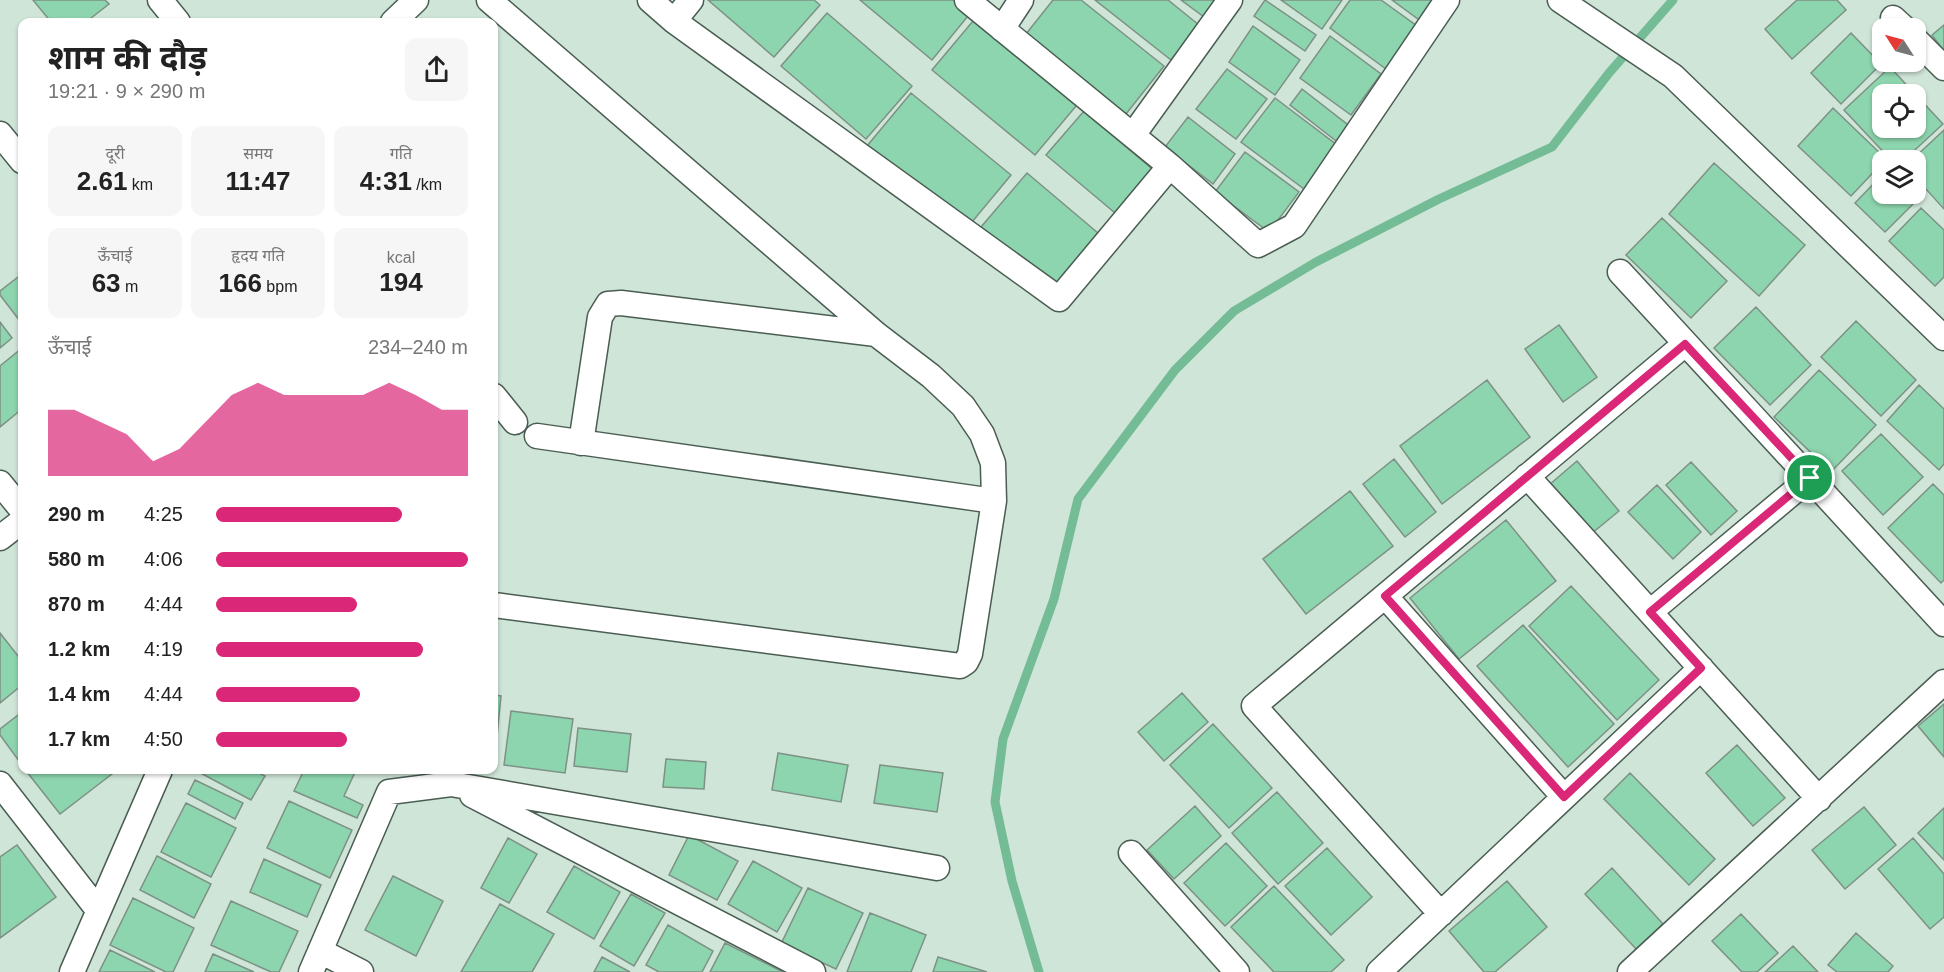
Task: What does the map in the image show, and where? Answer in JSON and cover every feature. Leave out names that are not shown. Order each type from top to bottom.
[{"type":"street","points":[[160,0],[175,18]]},
{"type":"street","points":[[397,18],[416,0]]},
{"type":"street","points":[[489,0],[876,334],[931,376],[963,406],[982,434],[993,463],[994,501],[970,654],[960,666],[498,606]]},
{"type":"street","points":[[650,0],[674,21],[1059,298],[1170,166]]},
{"type":"street","points":[[674,21],[691,0]]},
{"type":"street","points":[[967,0],[1170,166],[1258,245],[1294,226],[1447,0]]},
{"type":"street","points":[[1002,28],[1021,0]]},
{"type":"street","points":[[1133,135],[1230,0]]},
{"type":"street","points":[[1560,0],[1590,18],[1673,76],[1944,338]]},
{"type":"street","points":[[1926,50],[1944,68]]},
{"type":"street","points":[[0,134],[18,155]]},
{"type":"street","points":[[1620,272],[1944,624]]},
{"type":"street","points":[[581,443],[600,317],[608,304],[621,303],[876,334]]},
{"type":"street","points":[[1441,914],[1254,706],[1685,344]]},
{"type":"street","points":[[498,401],[515,422]]},
{"type":"street","points":[[537,436],[994,501]]},
{"type":"street","points":[[1527,476],[1819,799]]},
{"type":"street","points":[[1650,612],[1810,478]]},
{"type":"street","points":[[0,483],[18,505]]},
{"type":"street","points":[[0,538],[18,524]]},
{"type":"street","points":[[1385,596],[1564,797]]},
{"type":"street","points":[[1379,972],[1701,668]]},
{"type":"street","points":[[1630,972],[1944,682]]},
{"type":"street","points":[[72,972],[158,774]]},
{"type":"street","points":[[0,784],[98,910]]},
{"type":"street","points":[[451,784],[813,972]]},
{"type":"street","points":[[361,972],[315,961],[389,792],[451,784],[937,868]]},
{"type":"street","points":[[1131,853],[1237,972]]},
{"type":"building","points":[[33,0],[105,0],[109,4],[91,18],[48,18]]},
{"type":"building","points":[[708,0],[814,0],[820,5],[774,57]]},
{"type":"building","points":[[860,0],[959,0],[972,11],[932,60]]},
{"type":"building","points":[[1053,0],[1081,0],[1164,66],[1126,114],[1026,34]]},
{"type":"building","points":[[1095,0],[1168,0],[1199,25],[1171,60]]},
{"type":"building","points":[[1181,0],[1217,0],[1204,17]]},
{"type":"building","points":[[1265,0],[1316,35],[1305,51],[1254,16]]},
{"type":"building","points":[[1281,0],[1342,0],[1322,29]]},
{"type":"building","points":[[1350,0],[1381,0],[1417,26],[1386,69],[1330,28]]},
{"type":"building","points":[[1392,0],[1438,0],[1422,22]]},
{"type":"building","points":[[1797,0],[1837,0],[1846,10],[1792,59],[1765,29]]},
{"type":"building","points":[[827,13],[912,86],[866,139],[781,66]]},
{"type":"building","points":[[978,15],[1081,100],[1035,155],[932,70]]},
{"type":"building","points":[[1944,25],[1944,51],[1932,35]]},
{"type":"building","points":[[1253,26],[1300,60],[1275,95],[1229,62]]},
{"type":"building","points":[[1851,33],[1872,55],[1873,72],[1841,104],[1811,73]]},
{"type":"building","points":[[1330,36],[1381,74],[1351,115],[1300,78]]},
{"type":"building","points":[[1227,69],[1267,99],[1236,139],[1196,109]]},
{"type":"building","points":[[1885,72],[1895,72],[1906,84],[1872,84],[1872,138],[1926,138],[1926,106],[1943,124],[1915,150],[1882,150],[1844,110]]},
{"type":"building","points":[[1302,89],[1352,128],[1340,144],[1290,105]]},
{"type":"building","points":[[911,93],[1011,175],[967,228],[867,146]]},
{"type":"building","points":[[1275,98],[1337,145],[1304,189],[1241,142]]},
{"type":"building","points":[[1833,108],[1877,150],[1872,150],[1872,174],[1851,196],[1798,146]]},
{"type":"building","points":[[1084,111],[1158,174],[1121,218],[1046,155]]},
{"type":"building","points":[[1188,117],[1235,154],[1213,184],[1165,147]]},
{"type":"building","points":[[1944,130],[1944,209],[1926,189],[1926,150],[1923,150]]},
{"type":"building","points":[[1245,152],[1299,192],[1269,232],[1215,192]]},
{"type":"building","points":[[1714,163],[1805,245],[1759,296],[1669,214]]},
{"type":"building","points":[[1027,173],[1098,233],[1053,287],[981,227]]},
{"type":"building","points":[[1872,185],[1872,204],[1913,204],[1885,232],[1855,203]]},
{"type":"building","points":[[1921,208],[1944,230],[1944,277],[1935,286],[1889,241]]},
{"type":"building","points":[[1662,218],[1727,281],[1691,318],[1626,255]]},
{"type":"building","points":[[18,277],[18,318],[0,295],[0,291]]},
{"type":"building","points":[[1756,307],[1811,365],[1770,405],[1714,348]]},
{"type":"building","points":[[1856,321],[1916,380],[1881,416],[1821,357]]},
{"type":"building","points":[[0,322],[12,338],[0,348]]},
{"type":"building","points":[[1559,325],[1597,377],[1563,402],[1525,349]]},
{"type":"building","points":[[18,351],[18,412],[0,427],[0,366]]},
{"type":"building","points":[[1819,370],[1876,425],[1831,472],[1774,417]]},
{"type":"building","points":[[1487,380],[1530,437],[1442,504],[1400,446]]},
{"type":"building","points":[[1919,385],[1944,409],[1944,464],[1939,470],[1887,421]]},
{"type":"building","points":[[1881,434],[1923,477],[1883,515],[1842,471]]},
{"type":"building","points":[[1394,459],[1436,512],[1405,537],[1363,484]]},
{"type":"building","points":[[1577,461],[1619,511],[1591,534],[1549,485]]},
{"type":"building","points":[[1691,462],[1737,511],[1711,535],[1666,485]]},
{"type":"building","points":[[1933,484],[1944,495],[1944,580],[1941,583],[1888,528]]},
{"type":"building","points":[[1657,485],[1701,532],[1673,559],[1628,512]]},
{"type":"building","points":[[1350,491],[1393,546],[1306,614],[1263,559]]},
{"type":"building","points":[[1506,520],[1556,581],[1459,659],[1410,598]]},
{"type":"building","points":[[1571,586],[1659,680],[1617,720],[1529,626]]},
{"type":"building","points":[[1523,625],[1614,724],[1568,767],[1477,666]]},
{"type":"building","points":[[0,633],[18,656],[18,688],[0,703]]},
{"type":"building","points":[[1182,693],[1208,722],[1164,761],[1138,732]]},
{"type":"building","points":[[498,696],[501,696],[498,726]]},
{"type":"building","points":[[1944,704],[1944,757],[1918,726]]},
{"type":"building","points":[[511,711],[573,719],[565,773],[504,765]]},
{"type":"building","points":[[18,715],[18,760],[0,735],[0,729]]},
{"type":"building","points":[[1213,724],[1272,788],[1229,828],[1170,765]]},
{"type":"building","points":[[578,728],[631,734],[627,772],[574,766]]},
{"type":"building","points":[[1737,745],[1785,798],[1753,826],[1706,773]]},
{"type":"building","points":[[778,753],[848,765],[841,802],[772,790]]},
{"type":"building","points":[[666,759],[706,762],[704,789],[663,787]]},
{"type":"building","points":[[880,765],[943,773],[937,812],[874,803]]},
{"type":"building","points":[[1630,773],[1715,859],[1689,885],[1604,799]]},
{"type":"building","points":[[29,774],[112,774],[60,814]]},
{"type":"building","points":[[202,774],[261,774],[265,776],[251,800]]},
{"type":"building","points":[[302,774],[354,774],[344,796],[363,805],[357,818],[294,791]]},
{"type":"building","points":[[195,780],[243,803],[235,819],[188,794]]},
{"type":"building","points":[[1277,792],[1323,843],[1278,884],[1232,833]]},
{"type":"building","points":[[289,801],[352,830],[330,878],[267,848]]},
{"type":"building","points":[[186,803],[236,828],[211,877],[161,852]]},
{"type":"building","points":[[1195,806],[1221,836],[1174,879],[1147,850]]},
{"type":"building","points":[[1864,807],[1896,845],[1845,889],[1812,850]]},
{"type":"building","points":[[1944,808],[1944,860],[1918,833]]},
{"type":"building","points":[[689,835],[738,861],[717,900],[669,875]]},
{"type":"building","points":[[508,838],[537,854],[509,903],[481,888]]},
{"type":"building","points":[[1913,838],[1944,874],[1944,917],[1930,929],[1878,869]]},
{"type":"building","points":[[1226,843],[1267,886],[1225,926],[1184,883]]},
{"type":"building","points":[[17,845],[56,897],[0,938],[0,857]]},
{"type":"building","points":[[1327,848],[1372,897],[1331,935],[1285,886]]},
{"type":"building","points":[[157,856],[211,884],[194,918],[140,890]]},
{"type":"building","points":[[264,859],[321,885],[307,917],[250,892]]},
{"type":"building","points":[[753,861],[802,888],[777,932],[728,904]]},
{"type":"building","points":[[574,866],[620,892],[594,939],[547,912]]},
{"type":"building","points":[[1612,868],[1663,924],[1636,949],[1585,894]]},
{"type":"building","points":[[393,876],[443,901],[416,956],[365,930]]},
{"type":"building","points":[[1507,881],[1547,927],[1495,972],[1484,972],[1449,931]]},
{"type":"building","points":[[1274,886],[1344,960],[1331,972],[1274,972],[1231,927]]},
{"type":"building","points":[[808,888],[863,913],[836,969],[781,944]]},
{"type":"building","points":[[631,894],[665,913],[634,966],[600,946]]},
{"type":"building","points":[[133,898],[194,928],[173,972],[166,972],[110,945]]},
{"type":"building","points":[[231,901],[298,931],[279,972],[271,972],[211,945]]},
{"type":"building","points":[[500,904],[554,934],[532,972],[461,972]]},
{"type":"building","points":[[870,913],[926,935],[911,972],[847,972]]},
{"type":"building","points":[[1741,914],[1778,953],[1757,972],[1742,972],[1712,941]]},
{"type":"building","points":[[668,925],[713,951],[702,972],[659,972],[646,965]]},
{"type":"building","points":[[1856,933],[1893,966],[1888,972],[1837,972],[1828,965]]},
{"type":"building","points":[[725,943],[783,972],[710,972]]},
{"type":"building","points":[[1793,946],[1818,972],[1765,972]]},
{"type":"building","points":[[110,950],[155,972],[99,972]]},
{"type":"building","points":[[213,954],[254,972],[205,972]]},
{"type":"building","points":[[602,957],[630,972],[594,972]]},
{"type":"building","points":[[938,957],[987,972],[933,972]]},
{"type":"waterway","points":[[1039,972],[1012,881],[995,802],[1003,739],[1054,599],[1078,499],[1175,370],[1234,311],[1316,262],[1439,199],[1552,147],[1609,73],[1673,0]]},
{"type":"route","points":[[1685,344],[1810,478],[1650,612],[1701,668],[1564,797],[1385,596],[1685,344]]}]
